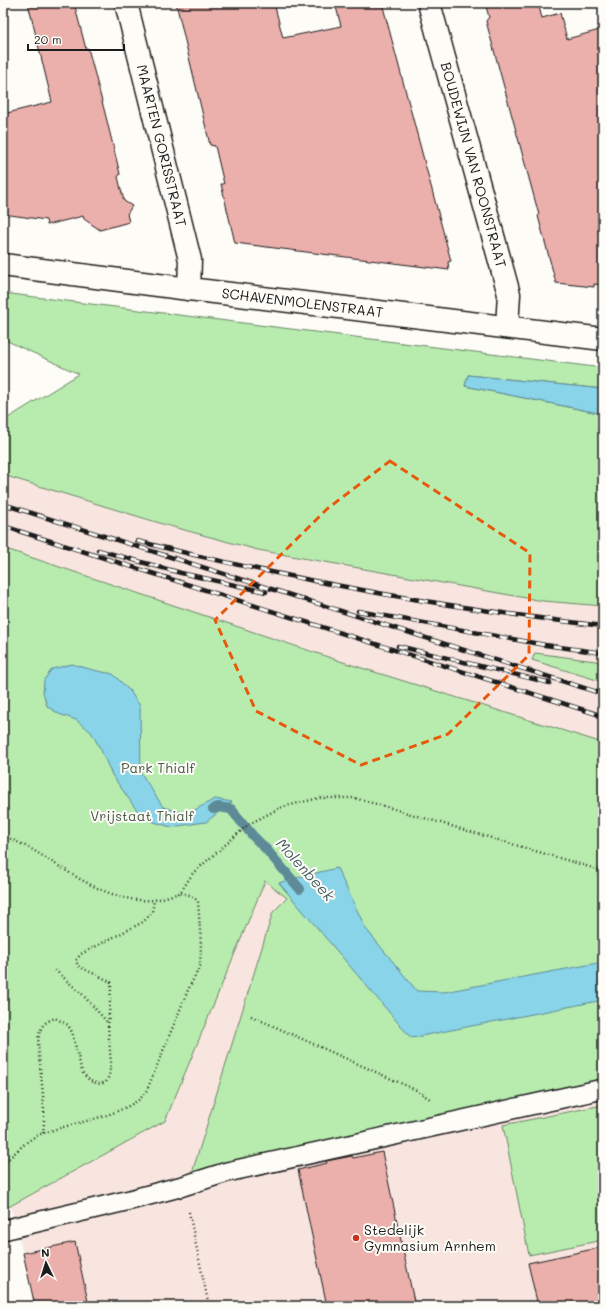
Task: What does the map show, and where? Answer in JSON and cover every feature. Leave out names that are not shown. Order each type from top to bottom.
[{"type":"street","name":"MAARTEN GORISSTRAAT","points":[[126,3],[190,260],[189,290]]},
{"type":"street","name":"BOUDEWIJN VAN ROONSTRAAT","points":[[430,3],[509,294],[507,327]]},
{"type":"street","name":"SCHAVENMOLENSTRAAT","points":[[3,265],[189,290],[603,339]]},
{"type":"lane","points":[[3,1230],[130,1200],[183,1186],[227,1172],[603,1089]]},
{"type":"path","points":[[180,893],[193,873],[248,824],[282,807],[319,798],[354,798],[603,871]]},
{"type":"path","points":[[3,836],[27,847],[79,879],[122,897],[154,900],[180,893],[190,895],[198,901],[201,944],[200,966],[188,990],[148,1090],[138,1101],[108,1115],[43,1133],[23,1144],[14,1155],[3,1164]]},
{"type":"path","points":[[43,1133],[45,1120],[38,1050],[41,1028],[48,1021],[55,1018],[68,1025],[72,1032],[82,1072],[90,1082],[100,1084],[106,1082],[109,1076],[111,1063],[108,1023],[111,982],[78,966],[76,960],[81,954],[143,922],[152,913],[154,900]]},
{"type":"path","points":[[55,970],[83,995],[108,1023]]},
{"type":"path","points":[[251,1016],[416,1090],[436,1103],[441,1124]]},
{"type":"path","points":[[183,1186],[209,1306]]},
{"type":"highlighted area","points":[[390,461],[530,553],[529,655],[448,734],[361,765],[256,711],[215,620],[327,509]]},
{"type":"shaded area","points":[[3,475],[166,525],[258,550],[543,601],[603,606],[603,743],[349,664],[3,548]]},
{"type":"shaded area","points":[[265,881],[289,899],[603,1000],[603,1306],[35,1306],[23,1253],[10,1206],[165,1121]]},
{"type":"green space","points":[[3,293],[603,368],[603,389],[468,375],[465,386],[603,414],[603,606],[543,601],[258,550],[166,525],[3,475],[3,421],[79,374],[3,339]]},
{"type":"green space","name":"Park Thialf","points":[[3,548],[349,664],[603,743],[603,1091],[191,1176],[273,912],[287,898],[265,881],[165,1121],[3,1210]]},
{"type":"green space","points":[[535,653],[603,662],[603,682],[532,660]]},
{"type":"green space","points":[[603,1105],[603,1240],[529,1255],[503,1125]]},
{"type":"water","points":[[468,375],[603,389],[603,414],[465,386]]},
{"type":"water","points":[[72,664],[113,674],[130,691],[140,706],[141,773],[163,807],[187,814],[215,799],[232,802],[206,822],[171,827],[147,820],[136,809],[112,775],[91,732],[76,720],[59,714],[47,706],[43,692],[44,680],[52,669]]},
{"type":"water","points":[[337,868],[366,929],[417,991],[444,992],[603,962],[603,1000],[411,1038],[279,883]]},
{"type":"building","points":[[28,3],[74,3],[86,49],[88,48],[105,113],[120,174],[118,177],[124,201],[132,206],[127,214],[129,222],[100,230],[84,219],[83,216],[47,225],[46,220],[3,214],[3,114],[52,102]]},
{"type":"building","points":[[176,3],[274,3],[283,38],[341,26],[335,3],[382,3],[451,261],[448,262],[449,270],[235,243],[221,184],[224,184],[215,146],[210,145]]},
{"type":"building","points":[[485,3],[538,3],[542,18],[560,13],[567,39],[603,29],[603,285],[594,284],[594,287],[556,283],[486,21],[489,17]]},
{"type":"building","name":"Stedelijk Gymnasium Arnhem","points":[[382,1152],[415,1306],[327,1306],[298,1170],[327,1163],[326,1161],[352,1156],[353,1158]]},
{"type":"building","points":[[75,1242],[89,1306],[35,1306],[23,1253]]},
{"type":"building","name":"Stedelijk Gymnasium Arnhem","points":[[603,1247],[603,1306],[538,1306],[528,1263]]},
{"type":"waterway","name":"Molenbeek","points":[[213,809],[218,807],[231,809],[300,889]]},
{"type":"railway","points":[[3,504],[603,694]]},
{"type":"railway","points":[[3,526],[603,716]]},
{"type":"railway","points":[[137,541],[253,568],[369,591],[486,611],[603,626]]},
{"type":"railway","points":[[98,550],[181,573],[266,592]]},
{"type":"railway","points":[[358,611],[545,645],[603,653]]},
{"type":"railway","points":[[398,646],[550,683]]},
{"type":"place","name":"Stedelijk Gymnasium Arnhem","points":[[356,1238]]},
{"type":"park label","name":"Vrijstaat Thialf","points":[[142,816]]}]
